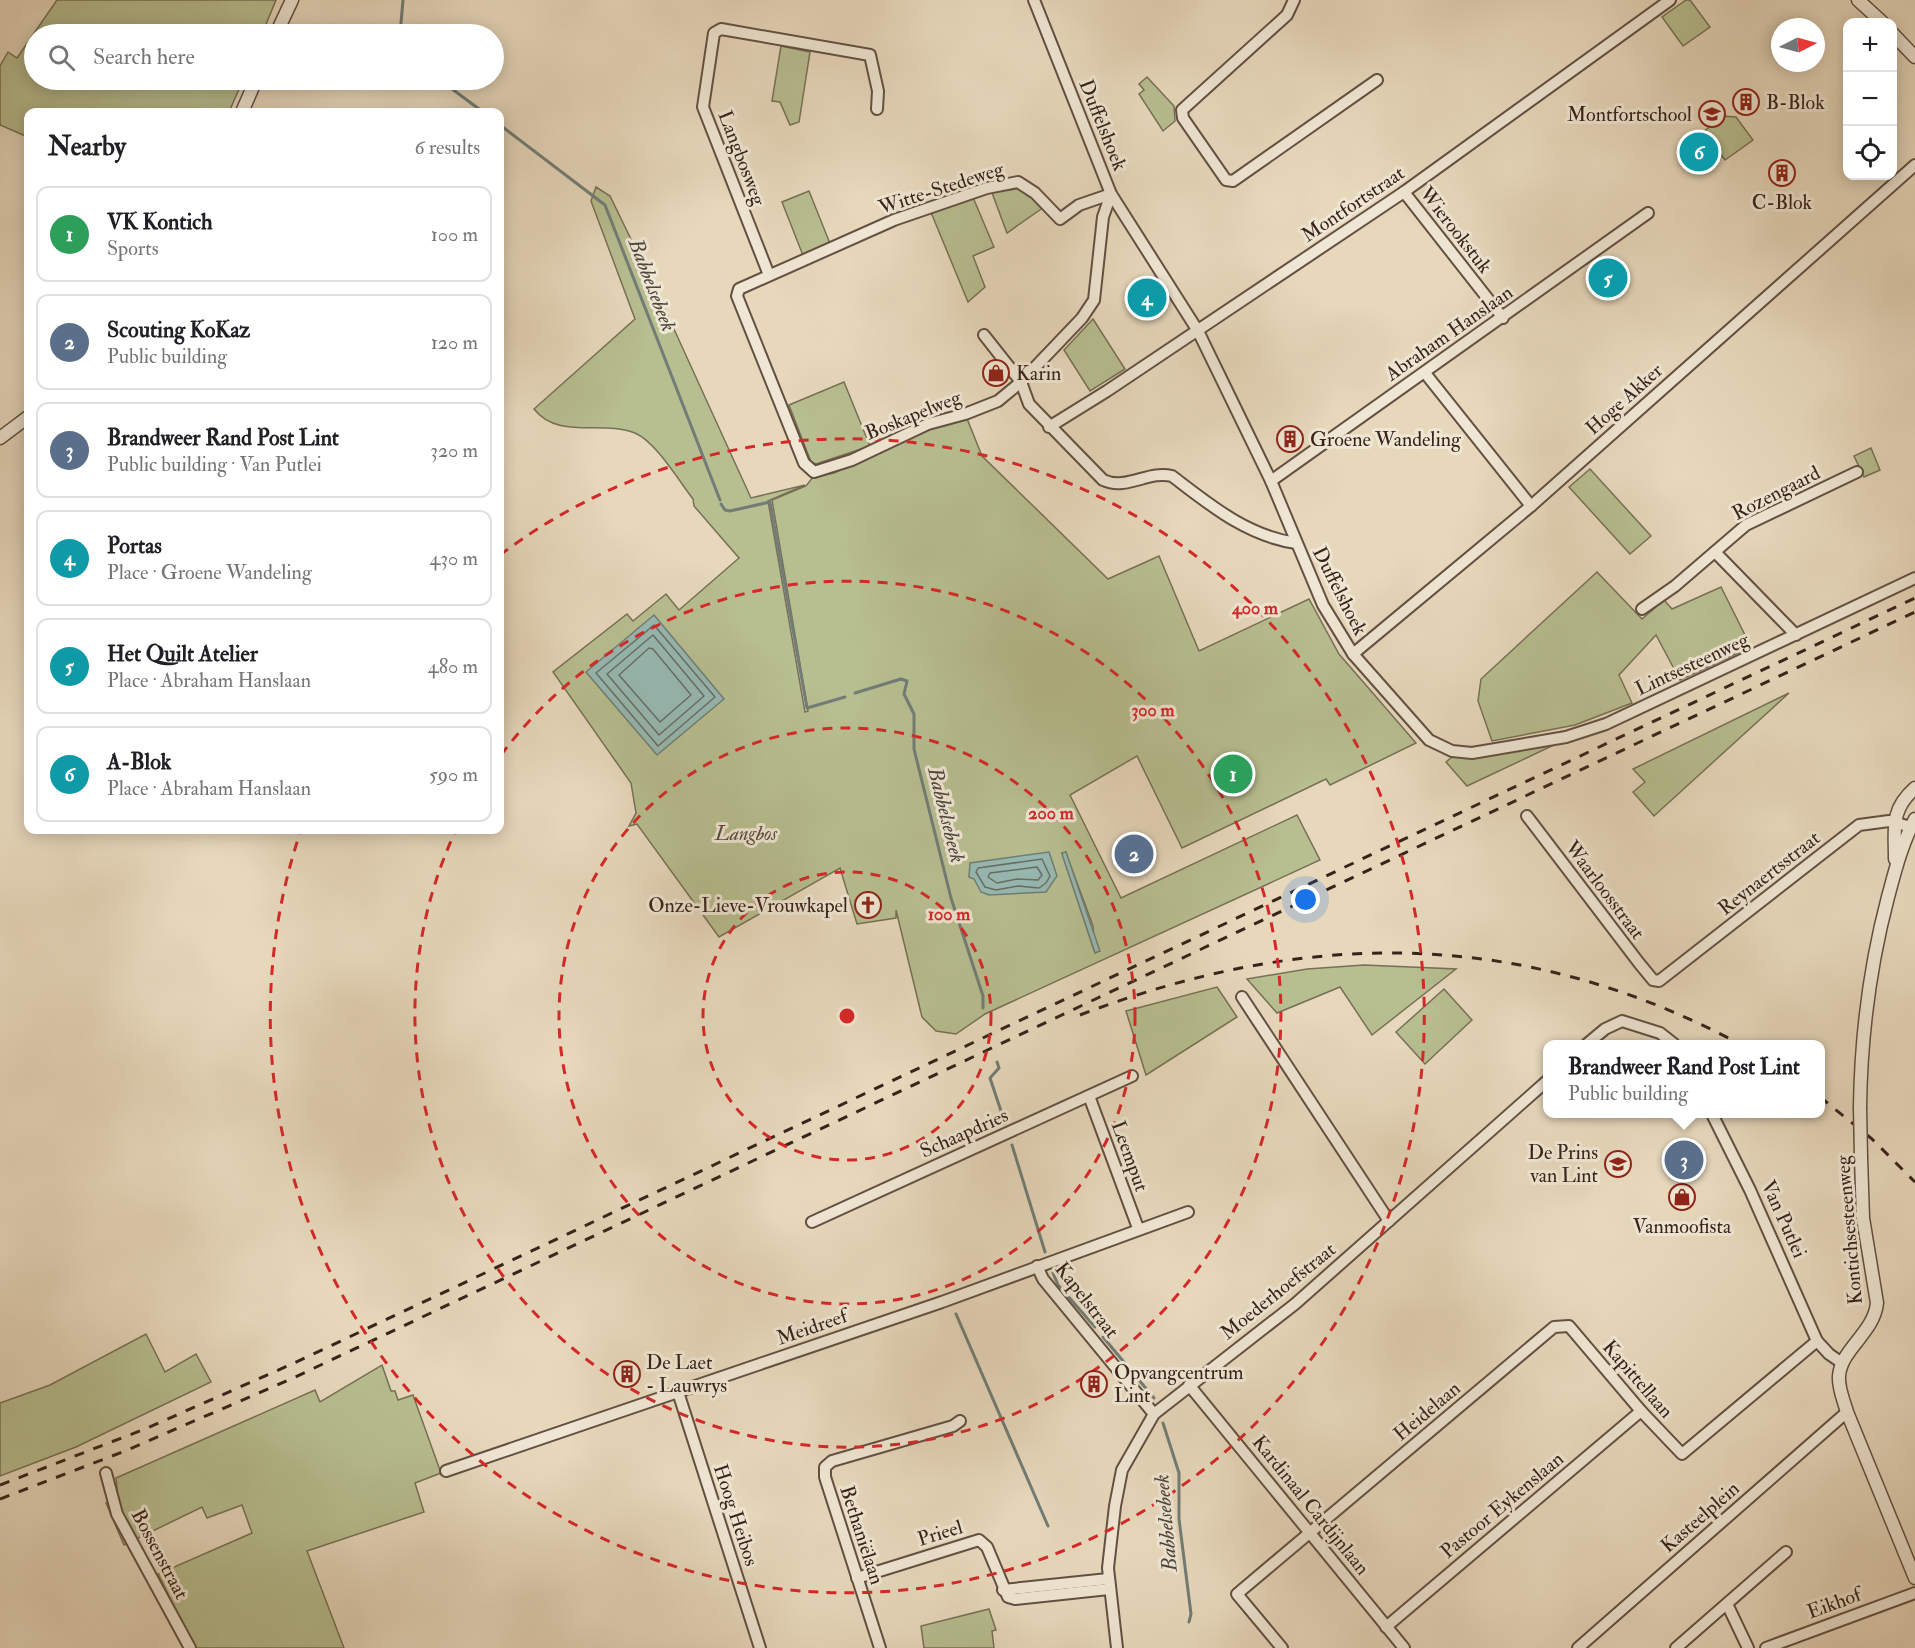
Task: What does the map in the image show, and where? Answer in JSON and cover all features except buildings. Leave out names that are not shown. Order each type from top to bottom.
[{"type":"street","points":[[281,24],[292,0]]},
{"type":"street","name":"Duffelshoek","points":[[1021,382],[1082,318],[1094,300],[1102,217],[1111,194],[1034,0]]},
{"type":"street","points":[[1294,0],[1287,15],[1183,108],[1183,118],[1226,180],[1233,181],[1377,80]]},
{"type":"street","name":"Montfortstraat","points":[[1049,427],[1198,331],[1404,192],[1670,0]]},
{"type":"street","points":[[1858,0],[1878,18]]},
{"type":"street","name":"Langbosweg","points":[[769,275],[703,107],[714,33],[722,29],[868,54],[874,62],[878,109]]},
{"type":"street","points":[[1897,37],[1915,57]]},
{"type":"street","points":[[244,108],[252,90]]},
{"type":"street","name":"Hoge Akker","points":[[1353,654],[1531,506],[1915,165]]},
{"type":"street","name":"Witte-Stedeweg","points":[[769,275],[894,220],[1000,184],[1018,182],[1023,184],[1060,219],[1079,204],[1111,194]]},
{"type":"street","name":"Wierookstuk","points":[[1404,192],[1503,318]]},
{"type":"street","points":[[1111,194],[1198,331],[1271,481],[1296,543]]},
{"type":"street","name":"Abraham Hanslaan","points":[[1271,481],[1503,318],[1647,213]]},
{"type":"street","name":"Boskapelweg","points":[[769,275],[740,288],[737,296],[804,463],[814,472],[852,460],[928,424],[965,414],[998,401],[1021,382]]},
{"type":"street","name":"Duffelshoek","points":[[984,335],[1021,382],[1029,404],[1103,480],[1113,484],[1162,474],[1172,476],[1226,517],[1275,540],[1296,543],[1323,605],[1353,654],[1429,740],[1452,751],[1475,752]]},
{"type":"street","points":[[1425,373],[1531,506]]},
{"type":"street","points":[[0,438],[24,420]]},
{"type":"street","name":"Rozengaard","points":[[1641,609],[1746,525],[1857,472]]},
{"type":"street","points":[[1715,552],[1796,635]]},
{"type":"street","name":"Lintsesteenweg","points":[[1475,752],[1588,732],[1915,578]]},
{"type":"street","name":"Kontichsesteenweg","points":[[1895,869],[1895,822],[1899,804],[1915,788]]},
{"type":"street","name":"Waarloosstraat","points":[[1527,816],[1639,963],[1653,980],[1659,981]]},
{"type":"street","name":"Reynaertsstraat","points":[[1659,981],[1859,825],[1873,821],[1913,823]]},
{"type":"street","name":"Kontichsesteenweg","points":[[1842,1363],[1876,1316],[1877,1303],[1863,1218],[1861,1041],[1874,950],[1895,869],[1913,823]]},
{"type":"street","points":[[1242,997],[1389,1221]]},
{"type":"street","points":[[1592,1040],[1616,1022],[1628,1021],[1660,1032],[1669,1040]]},
{"type":"street","name":"Schaapdries","points":[[812,1222],[1132,1076]]},
{"type":"street","name":"Moederhoefstraat","points":[[1117,1648],[1109,1584],[1110,1538],[1122,1470],[1154,1413],[1295,1304],[1543,1084]]},
{"type":"street","name":"Leemput","points":[[1089,1096],[1138,1228]]},
{"type":"street","name":"Van Putlei","points":[[1714,1118],[1750,1190],[1817,1341],[1829,1354],[1842,1363]]},
{"type":"street","name":"Meidreef","points":[[446,1471],[942,1302],[1138,1228],[1188,1212]]},
{"type":"street","name":"Kapelstraat","points":[[1037,1266],[1043,1279],[1154,1413]]},
{"type":"street","name":"Kapittellaan","points":[[1569,1326],[1641,1411],[1682,1454],[1817,1341]]},
{"type":"street","name":"Heidelaan","points":[[1282,1648],[1237,1594],[1554,1327],[1569,1326]]},
{"type":"street","points":[[1842,1363],[1839,1384],[1847,1412],[1915,1578]]},
{"type":"street","name":"Kardinaal Cardijnlaan","points":[[1189,1385],[1404,1648]]},
{"type":"street","name":"Hoog Heibos","points":[[678,1392],[760,1648]]},
{"type":"street","name":"Pastoor Eykenslaan","points":[[1386,1626],[1641,1411]]},
{"type":"street","name":"Kasteelplein","points":[[1578,1648],[1847,1412]]},
{"type":"street","name":"Bethaniëlaan","points":[[880,1648],[825,1477],[825,1467],[832,1461],[953,1426],[960,1421]]},
{"type":"street","name":"Bossenstraat","points":[[105,1473],[117,1514],[190,1648]]},
{"type":"street","name":"Prieel","points":[[857,1578],[979,1540],[987,1547],[1003,1590],[1008,1597],[1015,1599],[1109,1584]]},
{"type":"street","points":[[1676,1648],[1786,1552]]},
{"type":"street","name":"Eikhof","points":[[1766,1648],[1915,1593]]},
{"type":"street","points":[[1727,1604],[1748,1648]]},
{"type":"green space","points":[[57,0],[276,0],[266,24],[40,24]]},
{"type":"green space","points":[[1686,0],[1690,0],[1710,27],[1683,46],[1662,17]]},
{"type":"green space","points":[[781,46],[810,52],[799,122],[790,125],[780,102],[772,101]]},
{"type":"green space","points":[[24,48],[24,90],[239,90],[231,108],[24,108],[24,135],[0,125],[0,66],[8,52],[17,58]]},
{"type":"green space","points":[[1147,77],[1174,106],[1175,121],[1163,131],[1139,94],[1144,90],[1139,84]]},
{"type":"green space","points":[[1723,116],[1736,117],[1753,140],[1725,160],[1703,132]]},
{"type":"green space","points":[[1018,185],[1044,207],[1007,233],[991,190]]},
{"type":"green space","name":"Langbos","points":[[596,187],[610,196],[663,305],[751,498],[805,485],[768,501],[805,712],[808,711],[772,500],[806,486],[813,477],[834,473],[929,428],[966,416],[982,456],[1108,579],[1159,556],[1199,651],[1309,599],[1339,654],[1416,743],[1330,785],[1326,779],[1182,848],[1137,756],[1070,795],[1121,898],[1297,815],[1320,860],[985,1014],[956,1034],[936,1031],[922,1017],[896,910],[896,918],[857,924],[840,868],[719,937],[637,824],[629,826],[636,813],[631,783],[553,672],[627,614],[633,621],[666,594],[679,610],[739,558],[694,506],[693,499],[667,463],[643,438],[635,433],[622,430],[568,427],[555,424],[534,409],[635,319],[591,201]],"holes":[[[1062,853],[1066,853],[1093,926],[1095,953]]]},
{"type":"green space","points":[[809,191],[831,246],[804,258],[782,202]]},
{"type":"green space","points":[[972,195],[994,247],[973,256],[985,287],[968,302],[930,210]]},
{"type":"green space","points":[[1093,319],[1125,369],[1090,391],[1064,350]]},
{"type":"green space","points":[[844,382],[870,446],[816,464],[811,462],[789,405]]},
{"type":"green space","points":[[1871,448],[1880,470],[1864,477],[1854,456]]},
{"type":"green space","points":[[1590,469],[1651,536],[1630,554],[1569,487]]},
{"type":"green space","points":[[1597,572],[1642,619],[1664,600],[1672,609],[1721,587],[1751,647],[1680,680],[1656,635],[1619,675],[1632,703],[1575,725],[1492,741],[1478,701],[1481,679]]},
{"type":"green space","points":[[1789,693],[1654,816],[1633,792],[1645,782],[1633,769]]},
{"type":"green space","points":[[1551,744],[1552,746],[1467,786],[1446,762],[1452,757],[1475,758]]},
{"type":"green space","points":[[1364,965],[1456,969],[1372,1035],[1340,987],[1277,1013],[1247,979],[1307,969]]},
{"type":"green space","points":[[1217,987],[1237,1017],[1146,1075],[1126,1011]]},
{"type":"green space","points":[[1444,989],[1472,1020],[1425,1064],[1396,1032]]},
{"type":"green space","points":[[146,1334],[165,1372],[196,1354],[211,1382],[76,1447],[0,1476],[0,1403],[50,1385]]},
{"type":"green space","points":[[382,1365],[391,1391],[395,1391],[398,1400],[413,1395],[441,1473],[415,1483],[424,1512],[307,1551],[344,1648],[195,1648],[158,1574],[252,1533],[242,1505],[207,1518],[202,1507],[124,1545],[106,1503],[118,1498],[116,1478],[315,1390],[320,1402]]},
{"type":"green space","points":[[989,1609],[996,1630],[992,1631],[994,1648],[924,1648],[921,1626]]},
{"type":"water","points":[[654,615],[724,699],[657,755],[586,672]]},
{"type":"water","points":[[1049,852],[1057,876],[1046,892],[989,895],[981,892],[974,879],[969,877],[970,863]]},
{"type":"water","points":[[1066,852],[1100,951],[1095,953],[1063,857],[1062,853]]},
{"type":"waterway","name":"Babbelsebeek","points":[[401,24],[403,0]]},
{"type":"waterway","name":"Babbelsebeek","points":[[453,90],[478,108]]},
{"type":"waterway","name":"Babbelsebeek","points":[[504,128],[605,205],[720,500]]},
{"type":"waterway","name":"Babbelsebeek","points":[[721,504],[725,510],[730,511],[770,502],[807,708],[845,697]]},
{"type":"waterway","name":"Babbelsebeek","points":[[855,693],[901,679],[907,681],[904,694],[914,714],[914,749],[951,898],[983,996],[983,1008]]},
{"type":"waterway","name":"Babbelsebeek","points":[[997,1062],[999,1068],[990,1078],[1005,1123]]},
{"type":"waterway","name":"Babbelsebeek","points":[[1012,1145],[1045,1252]]},
{"type":"waterway","name":"Babbelsebeek","points":[[1053,1273],[1058,1285],[1095,1327]]},
{"type":"waterway","points":[[956,1314],[1048,1526]]},
{"type":"waterway","name":"Babbelsebeek","points":[[1103,1337],[1154,1398]]},
{"type":"waterway","name":"Babbelsebeek","points":[[1163,1423],[1179,1473],[1179,1519],[1191,1614],[1189,1622]]},
{"type":"railway","points":[[0,1485],[145,1429],[292,1364],[1915,598]]},
{"type":"railway","points":[[0,1499],[125,1451],[291,1379],[1915,612]]},
{"type":"railway","points":[[1080,1015],[1165,987],[1249,967],[1332,955],[1414,953],[1495,961],[1577,978],[1658,1006],[1731,1040]]},
{"type":"railway","points":[[1825,1101],[1872,1139],[1915,1182]]},
{"type":"place","name":"B-Blok","points":[[1746,102]]},
{"type":"place","name":"Montfortschool","points":[[1712,114]]},
{"type":"place","name":"A-Blok","points":[[1699,152]]},
{"type":"place","name":"C-Blok","points":[[1782,173]]},
{"type":"place","name":"Het Quilt Atelier","points":[[1608,278]]},
{"type":"place","name":"Portas","points":[[1147,298]]},
{"type":"place","name":"Karin","points":[[996,373]]},
{"type":"place","name":"Groene Wandeling","points":[[1290,439]]},
{"type":"place","name":"VK Kontich","points":[[1233,774]]},
{"type":"place","name":"Scouting KoKaz","points":[[1134,854]]},
{"type":"place","name":"Onze-Lieve-Vrouwkapel","points":[[868,905]]},
{"type":"place","name":"Brandweer Rand Post Lint","points":[[1684,1160]]},
{"type":"place","name":"De Prins van Lint","points":[[1618,1164]]},
{"type":"place","name":"Vanmoofista","points":[[1682,1197]]},
{"type":"place","name":"De Laet - Lauwrys","points":[[627,1374]]},
{"type":"place","name":"Opvangcentrum Lint","points":[[1094,1384]]}]
